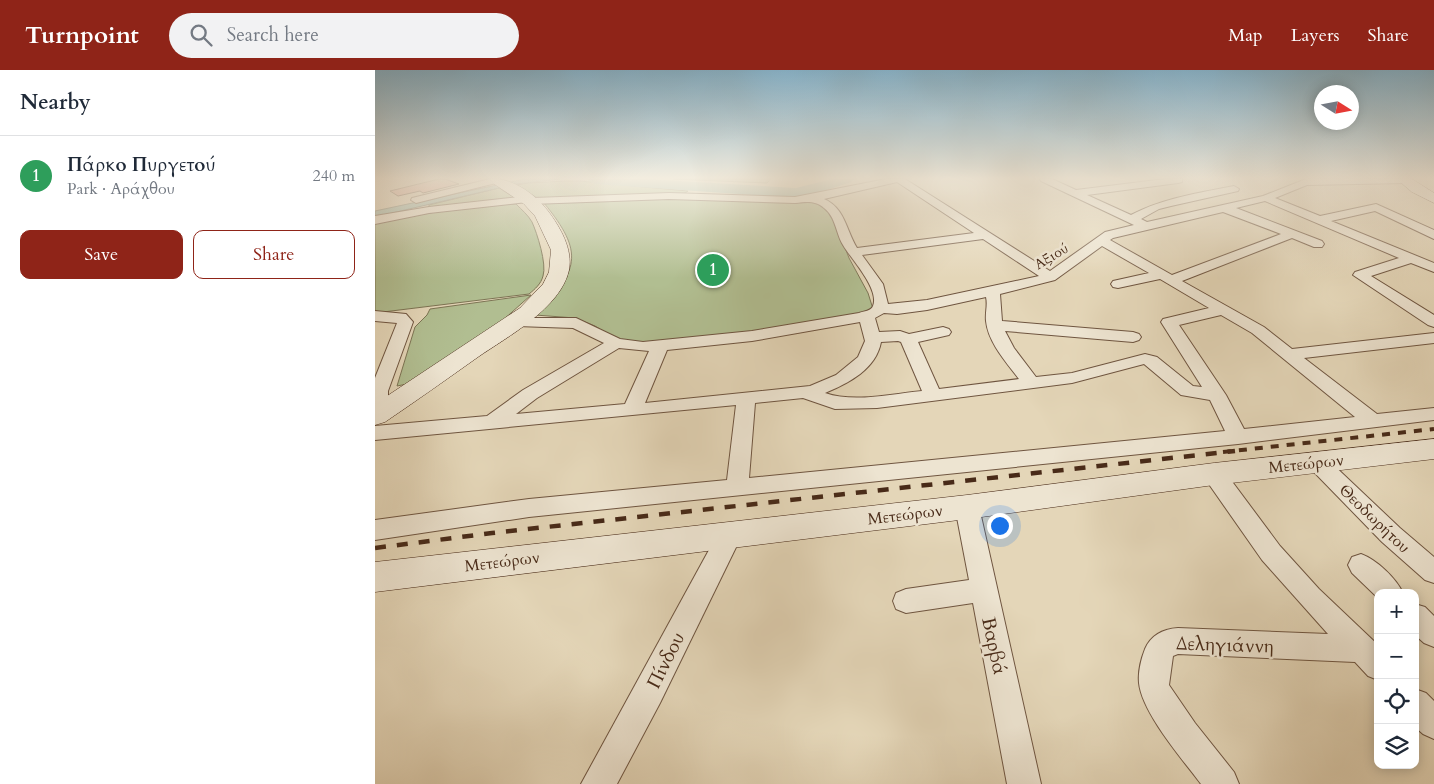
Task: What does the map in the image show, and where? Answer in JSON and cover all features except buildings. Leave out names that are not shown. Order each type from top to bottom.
[{"type":"main road","points":[[383,411],[517,320],[534,307],[545,294],[556,277],[560,263],[559,249],[542,212]]},
{"type":"main road","name":"Μετεώρων","points":[[375,577],[967,507],[1214,474],[1434,449]]},
{"type":"street","points":[[375,220],[416,212]]},
{"type":"street","points":[[375,433],[746,399],[805,392],[828,386],[856,369],[868,356],[872,345],[874,312],[881,303],[877,290],[863,262],[850,247],[833,212]]},
{"type":"street","points":[[951,212],[1050,277]]},
{"type":"street","points":[[1115,212],[1145,226]]},
{"type":"street","points":[[1131,220],[1146,212]]},
{"type":"street","name":"Αξιού","points":[[517,320],[576,323],[617,343],[634,347],[660,346],[770,333],[874,312],[914,307],[992,292],[1050,277],[1109,235],[1205,212]]},
{"type":"street","points":[[1235,212],[1318,244]]},
{"type":"street","points":[[1299,212],[1434,268]]},
{"type":"street","points":[[1319,220],[1353,212]]},
{"type":"street","points":[[1387,212],[1434,235]]},
{"type":"street","points":[[1119,284],[1166,277],[1293,234]]},
{"type":"street","points":[[855,252],[986,235]]},
{"type":"street","points":[[1100,241],[1112,246],[1258,330],[1372,420]]},
{"type":"street","points":[[1411,259],[1360,275],[1434,322]]},
{"type":"street","points":[[992,292],[996,302],[995,325],[1005,348],[1030,382]]},
{"type":"street","points":[[1223,310],[1169,322],[1217,395],[1238,437]]},
{"type":"street","points":[[375,316],[400,317],[405,322],[379,391],[379,401],[383,411]]},
{"type":"street","points":[[995,325],[1133,337]]},
{"type":"street","points":[[872,337],[900,336],[909,338],[943,332]]},
{"type":"street","points":[[909,338],[933,395]]},
{"type":"street","points":[[1290,354],[1434,338]]},
{"type":"street","points":[[493,422],[547,383],[617,343]]},
{"type":"street","points":[[632,410],[660,346]]},
{"type":"street","points":[[805,392],[821,399],[841,404],[877,402],[1072,378],[1145,359],[1151,361],[1188,391],[1217,395]]},
{"type":"street","points":[[737,487],[746,399]]},
{"type":"street","points":[[375,530],[529,508],[1238,437],[1434,414]]},
{"type":"street","name":"Θεοδωρήτου","points":[[1317,462],[1391,535],[1434,572]]},
{"type":"street","points":[[1214,474],[1271,553],[1369,657]]},
{"type":"street","name":"Βαρβά","points":[[967,507],[1024,784]]},
{"type":"street","name":"Πίνδου","points":[[598,784],[649,692],[730,535]]},
{"type":"street","points":[[1361,565],[1386,589]]},
{"type":"street","points":[[906,601],[983,590]]},
{"type":"street","points":[[1419,620],[1434,634]]},
{"type":"street","name":"Δεληγιάννη","points":[[1222,784],[1163,704],[1154,685],[1156,655],[1163,645],[1170,641],[1178,640],[1369,657]]},
{"type":"street","points":[[1419,708],[1434,723]]},
{"type":"shaded area","points":[[375,212],[395,212],[375,217]]},
{"type":"shaded area","points":[[433,212],[524,212],[532,222],[541,249],[544,264],[543,276],[536,288],[529,294],[375,313],[375,223]]},
{"type":"shaded area","points":[[551,212],[832,212],[849,258],[868,293],[873,309],[868,313],[791,327],[646,343],[617,340],[595,326],[575,318],[535,315],[561,286],[568,273],[571,261],[571,249],[566,235]]},
{"type":"shaded area","points":[[531,295],[502,321],[407,384],[397,386],[415,327],[427,315],[430,309]]},
{"type":"railway","points":[[1223,452],[1434,429]]},
{"type":"railway","points":[[375,548],[492,533],[1235,451]]},
{"type":"place","name":"Πάρκο Πυργετού","points":[[713,270]]}]
